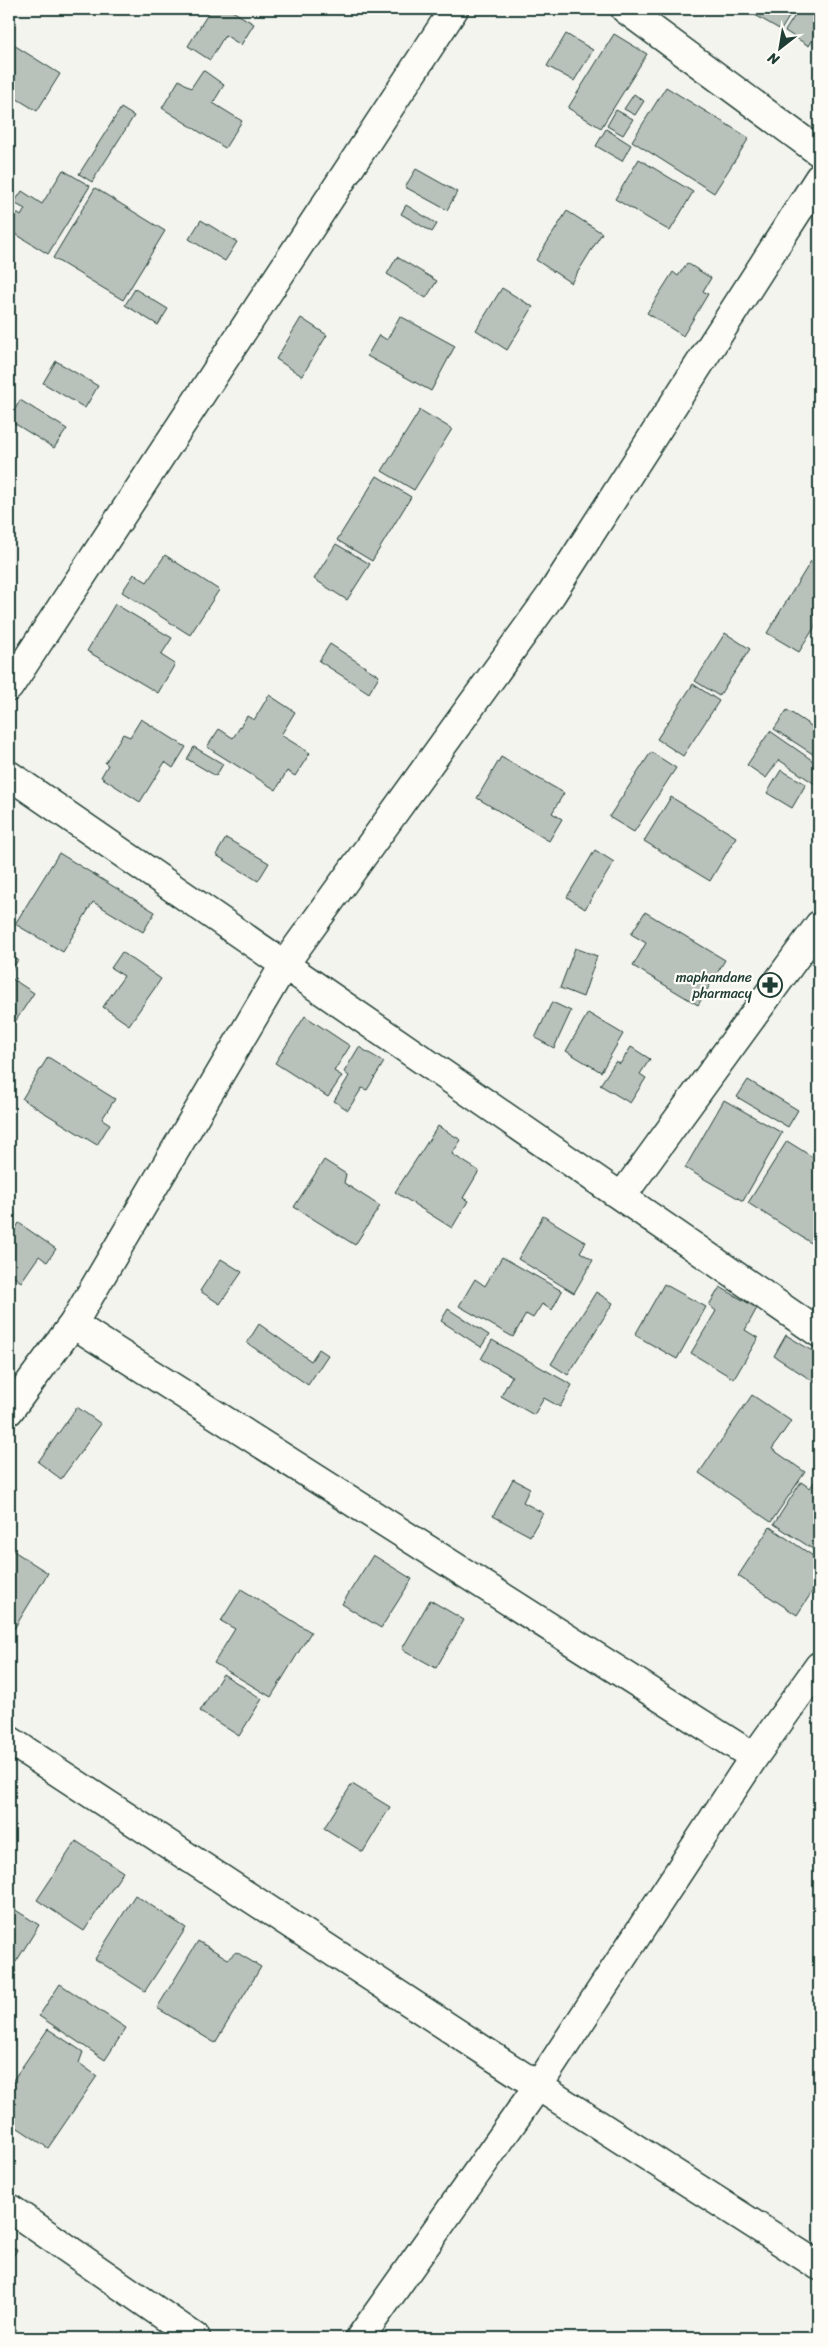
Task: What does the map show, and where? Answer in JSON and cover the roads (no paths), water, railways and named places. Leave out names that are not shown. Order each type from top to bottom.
[{"type":"street","points":[[9,687],[454,9]]},
{"type":"street","points":[[624,9],[819,152]]},
{"type":"street","points":[[9,1411],[73,1324],[284,965],[551,594],[819,178]]},
{"type":"street","points":[[9,775],[819,1333]]},
{"type":"street","points":[[622,1196],[819,925]]},
{"type":"street","points":[[73,1324],[754,1757]]},
{"type":"street","points":[[360,2338],[538,2086],[754,1757],[819,1666]]},
{"type":"street","points":[[9,1740],[538,2086],[819,2266]]},
{"type":"street","points":[[9,2208],[196,2338]]},
{"type":"place","name":"maphandane pharmacy","points":[[770,985]]}]
